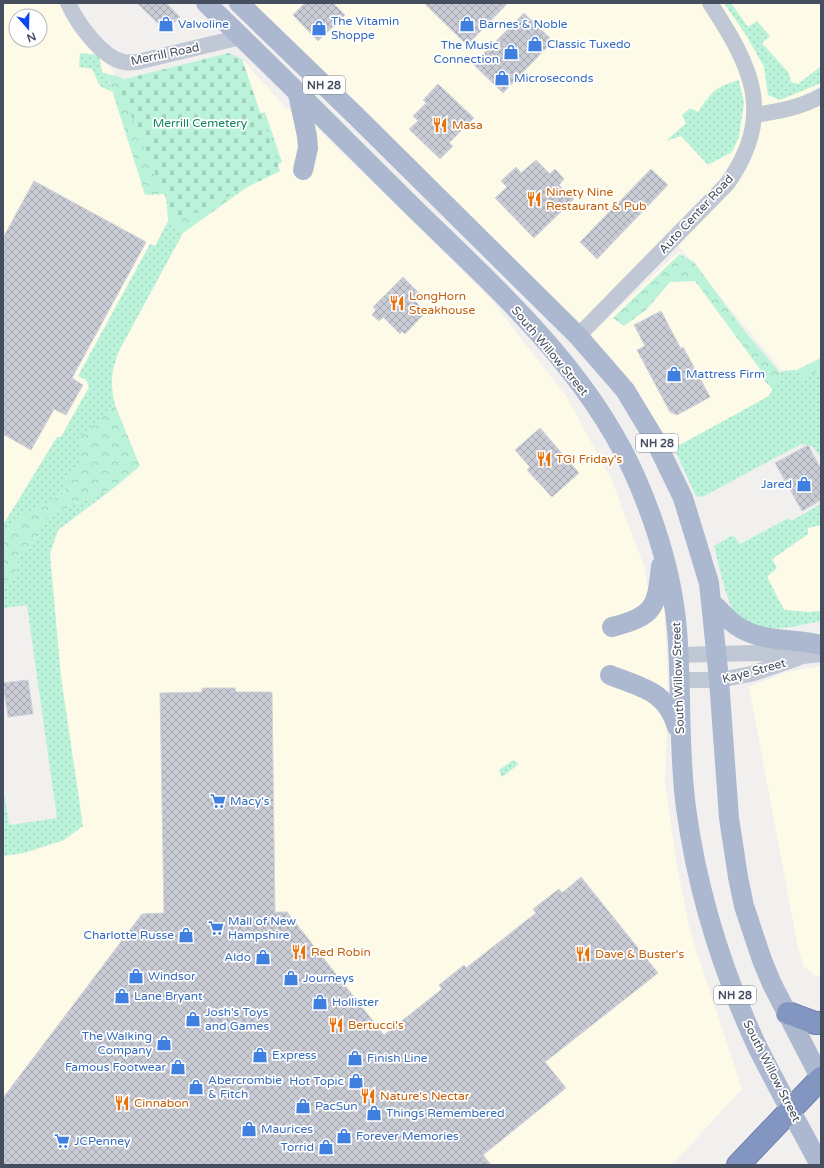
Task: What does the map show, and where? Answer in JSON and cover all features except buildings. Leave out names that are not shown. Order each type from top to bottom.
[{"type":"highway","points":[[788,1013],[816,1023],[821,1023]]},
{"type":"highway","points":[[738,1165],[821,1079]]},
{"type":"main road","name":"South Willow Street","points":[[206,3],[536,330],[571,372],[600,413],[627,460],[639,486],[662,552],[672,596],[679,655],[680,737],[686,811],[711,921],[737,999],[756,1043],[820,1165]]},
{"type":"main road","name":"South Willow Street","points":[[239,3],[357,117],[578,336],[625,390],[654,438],[671,470],[693,528],[709,583],[717,654],[729,818],[744,906],[762,960],[821,1079]]},
{"type":"main road","points":[[298,94],[309,152],[303,170]]},
{"type":"main road","points":[[612,627],[639,619],[652,607],[658,589],[662,552]]},
{"type":"main road","points":[[712,603],[736,626],[744,630],[776,639],[808,642],[821,645]]},
{"type":"main road","points":[[610,675],[651,691],[660,697],[673,712],[680,737]]},
{"type":"street","name":"Merrill Road","points":[[68,3],[80,25],[90,36],[114,58],[125,62],[143,61],[241,37]]},
{"type":"street","name":"Auto Center Road","points":[[578,336],[727,184],[744,158],[749,145],[755,115],[754,94],[747,68],[729,33],[710,3]]},
{"type":"street","points":[[755,115],[788,110],[821,96]]},
{"type":"street","name":"Kaye Street","points":[[679,655],[755,653],[803,656],[821,654]]},
{"type":"street","name":"Kaye Street","points":[[680,680],[719,680],[776,667],[803,656]]},
{"type":"shaded area","points":[[3,3],[62,3],[73,30],[111,68],[176,222],[280,171],[242,59],[285,107],[313,124],[489,297],[568,399],[612,481],[644,566],[648,590],[664,603],[668,686],[665,782],[677,867],[690,931],[742,1089],[672,1165],[3,1165],[3,849],[72,826],[27,543],[3,543]]},
{"type":"shaded area","points":[[249,3],[821,3],[821,357],[797,370],[782,371],[677,244],[582,324]]},
{"type":"shaded area","points":[[679,251],[783,378],[780,391],[667,453],[590,336]]},
{"type":"shaded area","points":[[821,525],[821,611],[810,612],[784,610],[767,576],[777,568],[772,560],[808,534],[807,528]]},
{"type":"shaded area","points":[[821,666],[821,975],[816,976],[803,966],[797,943],[749,687],[787,672]]},
{"type":"green space","points":[[724,3],[731,3],[748,27],[757,21],[770,36],[762,43],[789,73],[791,82],[798,84],[821,66],[821,83],[780,100],[768,95],[764,67],[746,35]]},
{"type":"green space","points":[[80,53],[99,55],[102,72],[107,74],[112,92],[100,86],[92,69],[79,67]]},
{"type":"green space","name":"Merrill Cemetery","points":[[229,53],[242,59],[280,171],[176,222],[117,81]]},
{"type":"green space","name":"Merrill Cemetery","points":[[107,74],[121,77],[138,106],[246,119],[265,112],[282,162],[183,233],[168,221],[166,194],[145,195]]},
{"type":"green space","points":[[739,80],[744,103],[739,137],[732,152],[708,165],[681,136],[666,141],[686,123],[682,115],[690,108],[698,112],[711,94],[724,85]]},
{"type":"green space","points":[[168,221],[183,233],[119,351],[112,377],[112,390],[115,405],[79,438],[79,465],[67,476],[64,493],[16,520],[3,537],[3,525],[57,437],[61,437],[89,387],[86,380],[78,376],[150,244],[155,246]]},
{"type":"green space","points":[[680,254],[694,262],[742,328],[781,374],[773,390],[757,372],[760,369],[695,281],[670,282],[646,310],[624,326],[613,318]]},
{"type":"green space","points":[[821,358],[821,370],[803,380],[797,370]]},
{"type":"green space","points":[[797,370],[803,380],[821,370],[821,457],[812,446],[801,444],[702,497],[696,496],[674,448],[769,396],[782,371]]},
{"type":"green space","points":[[115,405],[140,466],[114,488],[46,517],[38,536],[19,557],[14,579],[3,583],[3,537],[16,520],[64,493],[67,475],[79,465],[78,438]]},
{"type":"green space","points":[[114,488],[58,530],[50,554],[61,677],[83,826],[64,840],[24,853],[3,856],[3,797],[5,797],[9,825],[57,818],[27,605],[3,608],[3,583],[14,579],[19,557],[38,536],[46,517]]},
{"type":"green space","points":[[821,504],[821,525],[808,528],[808,534],[772,559],[777,568],[767,577],[784,610],[810,612],[821,611],[821,621],[780,628],[766,628],[748,622],[740,617],[734,611],[728,598],[714,546],[733,535],[740,544],[789,518],[791,521]]},
{"type":"green space","points":[[513,760],[519,764],[502,777],[499,770]]},
{"type":"place","name":"Valvoline","points":[[166,24]]},
{"type":"place","name":"Barnes & Noble","points":[[467,24]]},
{"type":"place","name":"The Vitamin Shoppe","points":[[319,28]]},
{"type":"place","name":"Classic Tuxedo","points":[[535,44]]},
{"type":"place","name":"The Music Connection","points":[[511,52]]},
{"type":"place","name":"Microseconds","points":[[502,78]]},
{"type":"place","name":"Masa","points":[[440,125]]},
{"type":"place","name":"Ninety Nine Restaurant & Pub","points":[[534,199]]},
{"type":"place","name":"LongHorn Steakhouse","points":[[397,303]]},
{"type":"place","name":"Mattress Firm","points":[[674,374]]},
{"type":"place","name":"TGI Friday's","points":[[544,459]]},
{"type":"place","name":"Jared","points":[[804,484]]},
{"type":"place","name":"Macy's","points":[[218,801]]},
{"type":"place","name":"Mall of New Hampshire","points":[[216,928]]},
{"type":"place","name":"Charlotte Russe","points":[[186,935]]},
{"type":"place","name":"Red Robin","points":[[299,952]]},
{"type":"place","name":"Dave & Buster's","points":[[583,954]]},
{"type":"place","name":"Aldo","points":[[263,957]]},
{"type":"place","name":"Windsor","points":[[136,976]]},
{"type":"place","name":"Journeys","points":[[291,978]]},
{"type":"place","name":"Lane Bryant","points":[[122,996]]},
{"type":"place","name":"Hollister","points":[[320,1002]]},
{"type":"place","name":"Josh's Toys and Games","points":[[193,1019]]},
{"type":"place","name":"Bertucci's","points":[[336,1025]]},
{"type":"place","name":"The Walking Company","points":[[164,1043]]},
{"type":"place","name":"Express","points":[[260,1055]]},
{"type":"place","name":"Finish Line","points":[[355,1058]]},
{"type":"place","name":"Famous Footwear","points":[[178,1067]]},
{"type":"place","name":"Hot Topic","points":[[356,1081]]},
{"type":"place","name":"Abercrombie & Fitch","points":[[196,1087]]},
{"type":"place","name":"Nature's Nectar","points":[[368,1096]]},
{"type":"place","name":"Cinnabon","points":[[122,1103]]},
{"type":"place","name":"PacSun","points":[[303,1106]]},
{"type":"place","name":"Things Remembered","points":[[374,1113]]},
{"type":"place","name":"Maurices","points":[[249,1129]]},
{"type":"place","name":"Forever Memories","points":[[344,1136]]},
{"type":"place","name":"JCPenney","points":[[62,1141]]},
{"type":"place","name":"Torrid","points":[[326,1147]]}]
